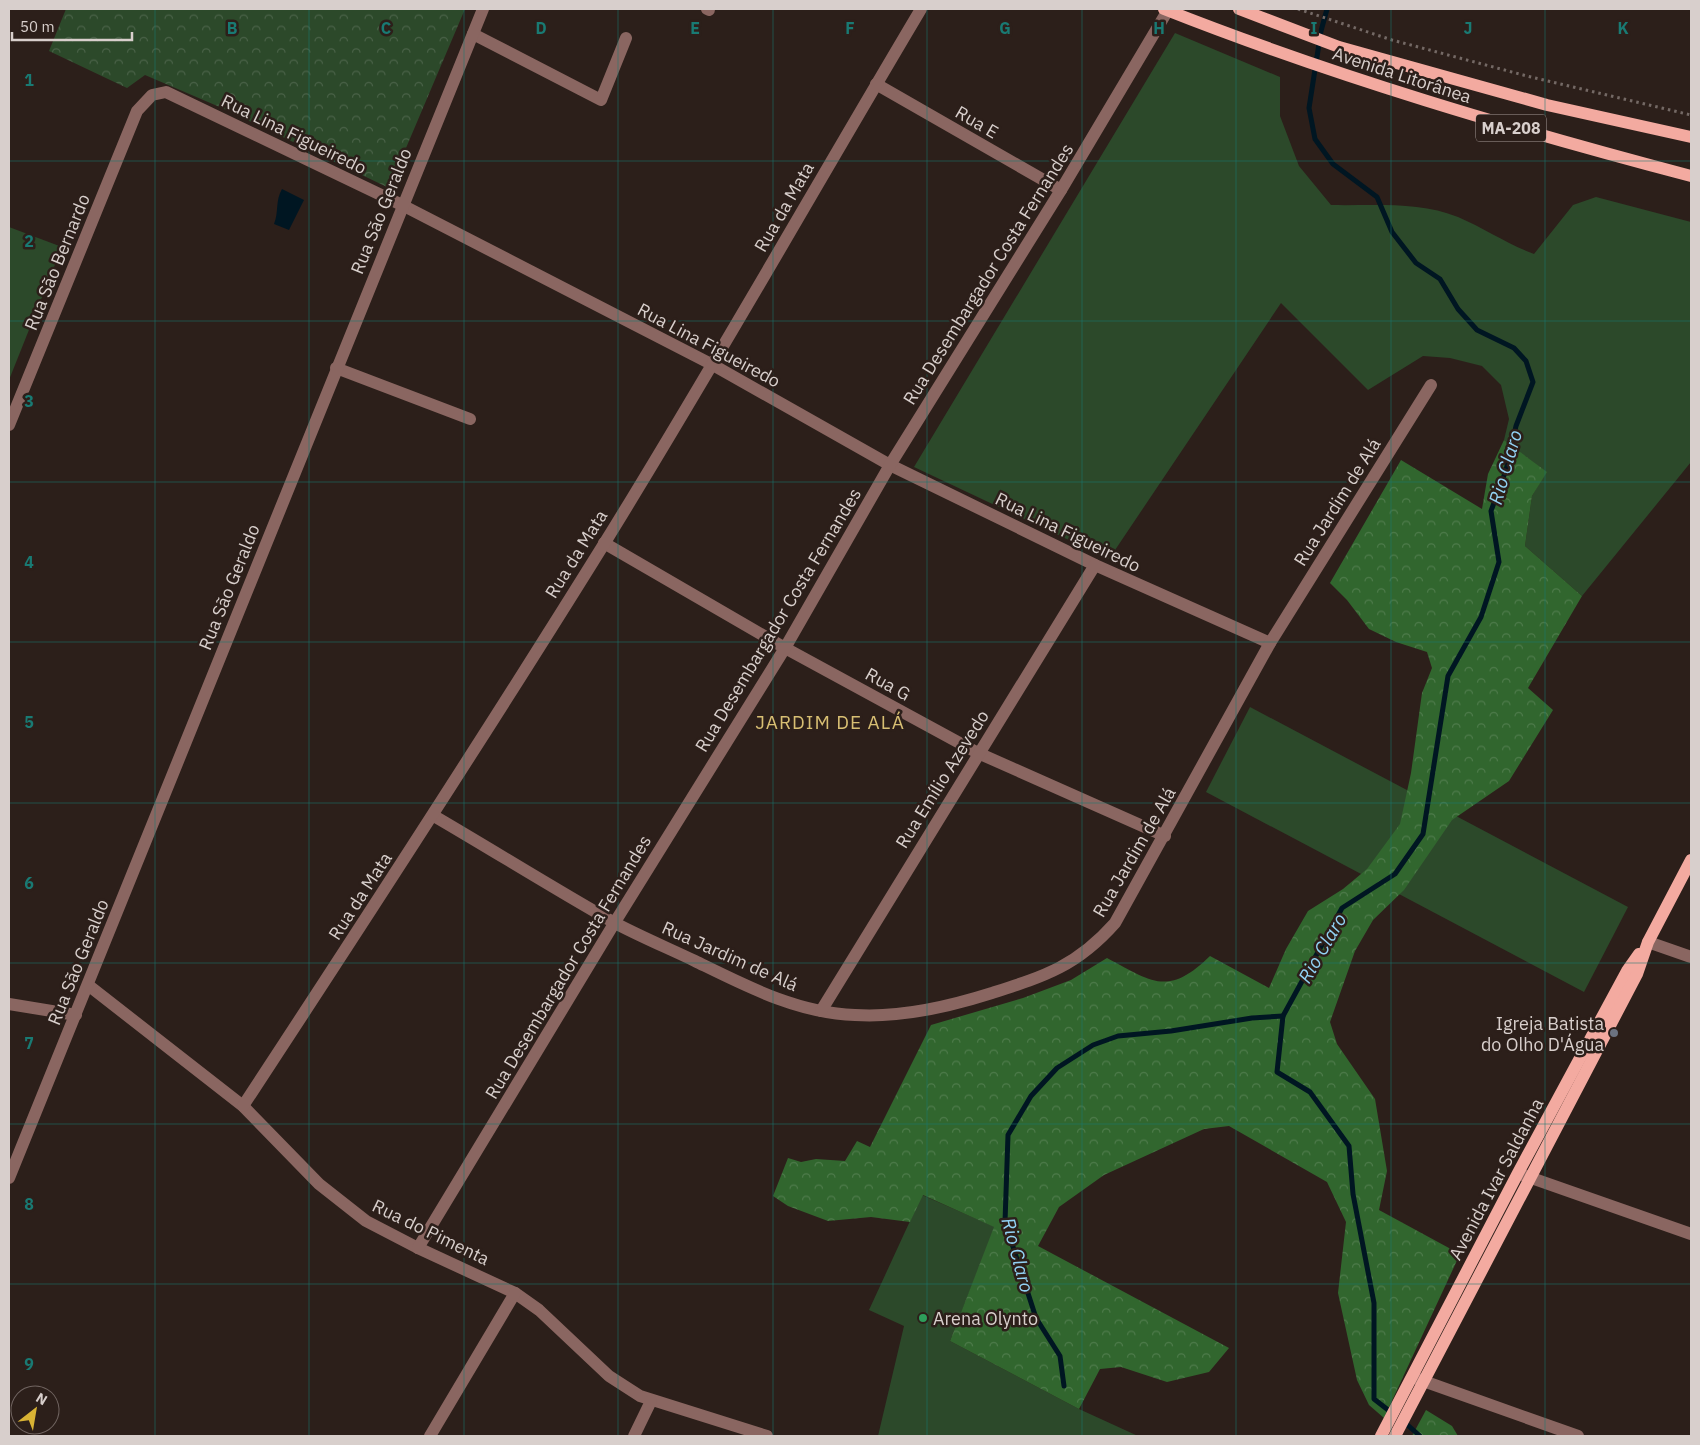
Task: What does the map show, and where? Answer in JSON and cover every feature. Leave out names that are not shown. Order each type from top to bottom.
[{"type":"main road","name":"Avenida Litorânea","points":[[1239,9],[1339,46],[1547,105],[1691,137]]},
{"type":"main road","name":"Avenida Litorânea","points":[[1166,10],[1333,71],[1542,137],[1691,176]]},
{"type":"main road","name":"Avenida Ivar Saldanha","points":[[1419,1379],[1518,1173],[1627,971],[1648,942],[1691,860]]},
{"type":"main road","name":"Avenida Ivar Saldanha","points":[[1386,1436],[1408,1400],[1530,1177],[1637,974],[1648,942]]},
{"type":"street","name":"Rua São Geraldo","points":[[9,1178],[483,9]]},
{"type":"street","name":"Rua da Mata","points":[[243,1106],[434,816],[604,543],[713,365],[921,9]]},
{"type":"street","name":"Rua Desembargador Costa Fernandes","points":[[418,1248],[615,922],[785,648],[890,465],[1061,190],[1166,10]]},
{"type":"street","points":[[473,34],[601,100],[626,38]]},
{"type":"street","name":"Rua E","points":[[876,84],[1061,190]]},
{"type":"street","name":"Rua Lina Figueiredo","points":[[137,111],[152,94],[166,92],[402,206],[713,365],[890,465],[1095,566],[1270,643]]},
{"type":"street","name":"Rua São Bernardo","points":[[9,425],[137,111]]},
{"type":"street","points":[[336,368],[470,419]]},
{"type":"street","name":"Rua Jardim de Alá","points":[[434,816],[615,922],[751,989],[784,1002],[821,1011],[855,1016],[898,1014],[932,1009],[1007,988],[1059,968],[1080,957],[1115,923],[1165,836],[1270,643],[1431,384]]},
{"type":"street","name":"Rua G","points":[[604,543],[785,648],[978,754],[1165,836]]},
{"type":"street","name":"Rua Emílio Azevedo","points":[[821,1011],[1095,566]]},
{"type":"street","points":[[1648,942],[1691,957]]},
{"type":"street","name":"Rua do Pimenta","points":[[88,985],[243,1106],[296,1162],[340,1203],[366,1221],[418,1248],[515,1293],[539,1310],[609,1376],[652,1401],[767,1436]]},
{"type":"street","points":[[9,1004],[76,1015]]},
{"type":"street","points":[[1518,1173],[1691,1234]]},
{"type":"street","points":[[430,1436],[515,1293]]},
{"type":"street","points":[[1419,1379],[1578,1436]]},
{"type":"street","points":[[634,1436],[652,1401]]},
{"type":"path","points":[[1298,9],[1392,40],[1527,76],[1691,115]]},
{"type":"green space","points":[[66,9],[465,9],[389,188],[222,108],[145,75],[127,88],[49,51]]},
{"type":"green space","points":[[1175,33],[1280,77],[1280,116],[1299,166],[1331,205],[1411,206],[1443,212],[1468,221],[1514,246],[1534,254],[1573,205],[1596,197],[1691,222],[1691,462],[1582,596],[1525,546],[1532,496],[1546,472],[1504,440],[1509,419],[1501,385],[1482,366],[1450,358],[1423,356],[1368,390],[1281,303],[1109,559],[914,467]]},
{"type":"green space","points":[[9,227],[62,247],[9,380]]},
{"type":"green space","points":[[1504,440],[1547,472],[1532,496],[1525,546],[1582,596],[1528,688],[1553,710],[1509,781],[1452,820],[1404,890],[1373,920],[1355,951],[1330,1022],[1337,1044],[1375,1099],[1387,1171],[1379,1210],[1460,1254],[1384,1418],[1369,1405],[1357,1380],[1338,1293],[1346,1222],[1327,1182],[1229,1126],[1204,1129],[1104,1175],[1059,1207],[1038,1246],[1229,1348],[1209,1372],[1167,1382],[1121,1367],[1100,1369],[1079,1409],[950,1341],[994,1227],[923,1195],[910,1222],[871,1217],[828,1221],[788,1206],[773,1196],[788,1158],[801,1162],[816,1159],[845,1161],[857,1141],[870,1147],[931,1025],[1023,998],[1071,980],[1107,958],[1148,979],[1171,981],[1183,977],[1210,956],[1269,988],[1286,949],[1308,911],[1343,889],[1367,869],[1400,824],[1411,773],[1422,693],[1432,668],[1427,652],[1396,642],[1369,629],[1347,600],[1330,583],[1401,460],[1482,509],[1488,474]]},
{"type":"green space","points":[[1250,707],[1628,907],[1584,992],[1206,792]]},
{"type":"green space","name":"Arena Olynto","points":[[922,1195],[995,1227],[950,1341],[1079,1409],[1138,1436],[878,1436],[904,1326],[869,1310]]},
{"type":"green space","points":[[1426,1410],[1452,1426],[1458,1436],[1412,1436]]},
{"type":"water","points":[[282,189],[304,200],[289,230],[274,224],[278,198]]},
{"type":"waterway","name":"Rio Claro","points":[[1327,9],[1321,31],[1309,108],[1315,139],[1333,164],[1377,197],[1392,232],[1416,263],[1440,279],[1458,309],[1477,330],[1514,348],[1526,361],[1533,382],[1516,426],[1506,470],[1491,511],[1499,562],[1481,617],[1448,676],[1423,834],[1395,874],[1342,908],[1283,1016],[1277,1072],[1310,1092],[1349,1146],[1353,1194],[1374,1303],[1374,1399],[1392,1413]]},
{"type":"waterway","name":"Rio Claro","points":[[1064,1386],[1060,1356],[1036,1318],[1005,1222],[1008,1135],[1031,1096],[1057,1068],[1093,1045],[1118,1036],[1171,1031],[1252,1018],[1283,1016]]},
{"type":"waterway","name":"Rio Claro","points":[[1403,1421],[1420,1436]]},
{"type":"place","name":"Igreja Batista do Olho D'Água","points":[[1614,1033]]},
{"type":"place","name":"Arena Olynto","points":[[923,1318]]},
{"type":"district","name":"JARDIM DE ALÁ","points":[[830,722]]}]
